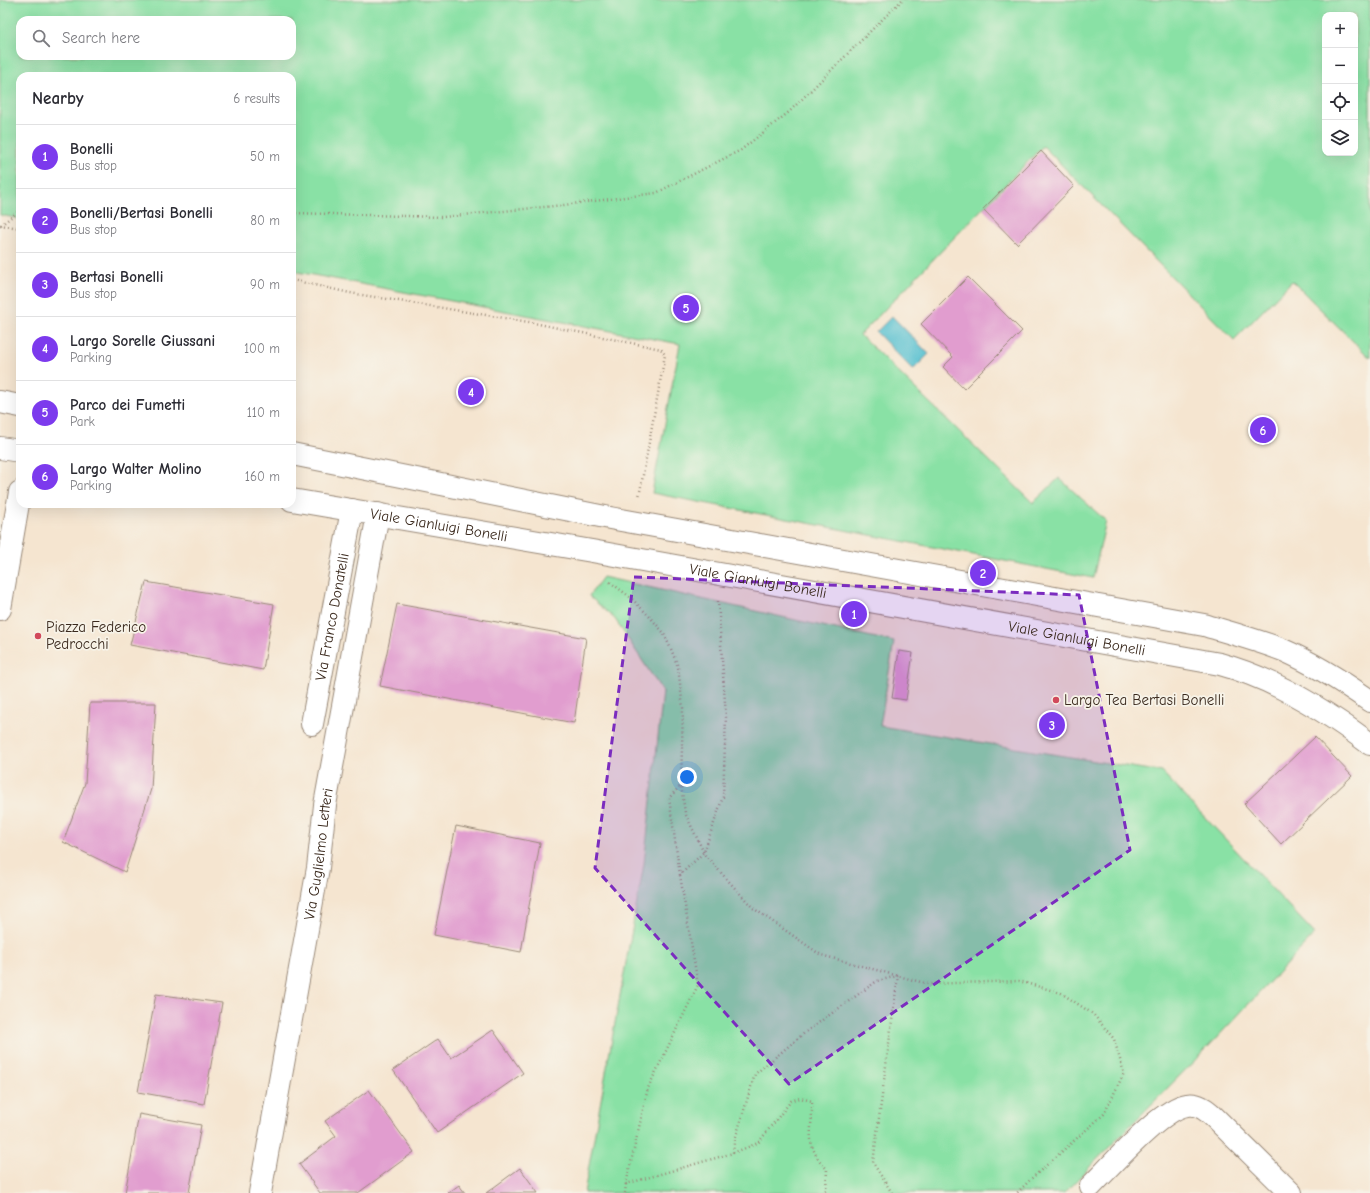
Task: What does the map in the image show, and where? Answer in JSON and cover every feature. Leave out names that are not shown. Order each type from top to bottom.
[{"type":"street","points":[[0,402],[16,405]]},
{"type":"street","points":[[0,448],[16,451]]},
{"type":"street","points":[[296,455],[610,518],[1204,625],[1248,637],[1284,651],[1352,688],[1370,701]]},
{"type":"street","name":"Viale Gianluigi Bonelli","points":[[296,501],[592,551],[717,575],[1094,640],[1220,664],[1242,670],[1292,694],[1333,718],[1370,744]]},
{"type":"street","points":[[0,609],[17,508]]},
{"type":"street","name":"Via Franco Donatelli","points":[[312,724],[352,510]]},
{"type":"street","name":"Via Guglielmo Letteri","points":[[260,1193],[318,868],[325,806],[378,514]]},
{"type":"street","points":[[1091,1186],[1164,1115],[1179,1106],[1188,1104],[1196,1105],[1208,1112],[1291,1193]]},
{"type":"path","points":[[296,214],[443,217],[564,205],[656,193],[741,150],[759,136],[789,112],[902,0]]},
{"type":"path","points":[[0,225],[16,213]]},
{"type":"path","points":[[0,225],[16,227]]},
{"type":"path","points":[[296,281],[350,293],[529,322],[661,349],[665,355],[639,498],[633,497]]},
{"type":"path","points":[[680,876],[704,852],[723,797],[726,717],[721,658],[717,575]]},
{"type":"path","points":[[608,580],[630,597],[663,632],[678,666],[683,708],[681,785],[685,813],[704,852],[753,908],[821,955],[928,984],[1019,981],[1061,993],[1093,1014],[1114,1039],[1124,1072],[1104,1114],[1017,1193]]},
{"type":"path","points":[[625,1193],[648,1088],[698,985],[669,798],[681,785]]},
{"type":"path","points":[[733,1153],[734,1143],[755,1074],[806,1031],[877,981],[898,976]]},
{"type":"path","points":[[892,1193],[873,1163],[898,976]]},
{"type":"path","points":[[626,1184],[733,1153],[758,1143],[791,1101],[800,1098],[812,1100],[813,1121],[810,1143],[816,1158],[827,1169],[826,1190],[822,1193]]},
{"type":"highlighted area","points":[[634,577],[1079,595],[1130,850],[789,1084],[595,868]]},
{"type":"green space","points":[[0,0],[1370,0],[1370,358],[1292,281],[1234,340],[1043,146],[860,335],[1033,503],[1059,478],[1106,521],[1093,578],[652,493],[680,344],[296,272],[296,72],[16,72],[16,218],[0,215]]},
{"type":"green space","points":[[603,577],[894,642],[880,726],[1162,772],[1315,934],[1206,1049],[1064,1193],[584,1193],[644,864],[663,692],[615,619],[589,596]]},
{"type":"water","points":[[892,316],[929,354],[913,370],[876,332]]},
{"type":"building","points":[[1041,151],[1074,186],[1017,244],[983,209]]},
{"type":"building","points":[[968,277],[1022,331],[964,389],[943,367],[953,357],[921,324]]},
{"type":"building","points":[[146,582],[274,604],[263,670],[130,645]]},
{"type":"building","points":[[397,604],[586,638],[574,723],[380,686]]},
{"type":"building","points":[[899,651],[913,653],[906,700],[892,698]]},
{"type":"building","points":[[90,703],[156,703],[151,789],[125,872],[63,842],[85,783]]},
{"type":"building","points":[[1315,737],[1352,776],[1281,844],[1244,804]]},
{"type":"building","points":[[456,826],[540,843],[521,952],[434,935]]},
{"type":"building","points":[[156,994],[222,1003],[204,1104],[138,1092]]},
{"type":"building","points":[[493,1030],[523,1073],[437,1133],[393,1070],[438,1039],[451,1058]]},
{"type":"building","points":[[369,1090],[414,1152],[358,1193],[320,1193],[299,1164],[336,1136],[325,1121]]},
{"type":"building","points":[[139,1114],[201,1125],[189,1193],[125,1193]]},
{"type":"building","points":[[520,1168],[538,1193],[486,1193]]},
{"type":"building","points":[[459,1185],[465,1193],[448,1193]]},
{"type":"place","name":"Parco dei Fumetti","points":[[686,308]]},
{"type":"place","name":"Largo Sorelle Giussani","points":[[471,392]]},
{"type":"place","name":"Largo Walter Molino","points":[[1263,430]]},
{"type":"place","name":"Bonelli/Bertasi Bonelli","points":[[983,573]]},
{"type":"place","name":"Bonelli","points":[[854,614]]},
{"type":"place","name":"Piazza Federico Pedrocchi","points":[[38,636]]},
{"type":"place","name":"Largo Tea Bertasi Bonelli","points":[[1056,700]]},
{"type":"place","name":"Bertasi Bonelli","points":[[1052,725]]}]
